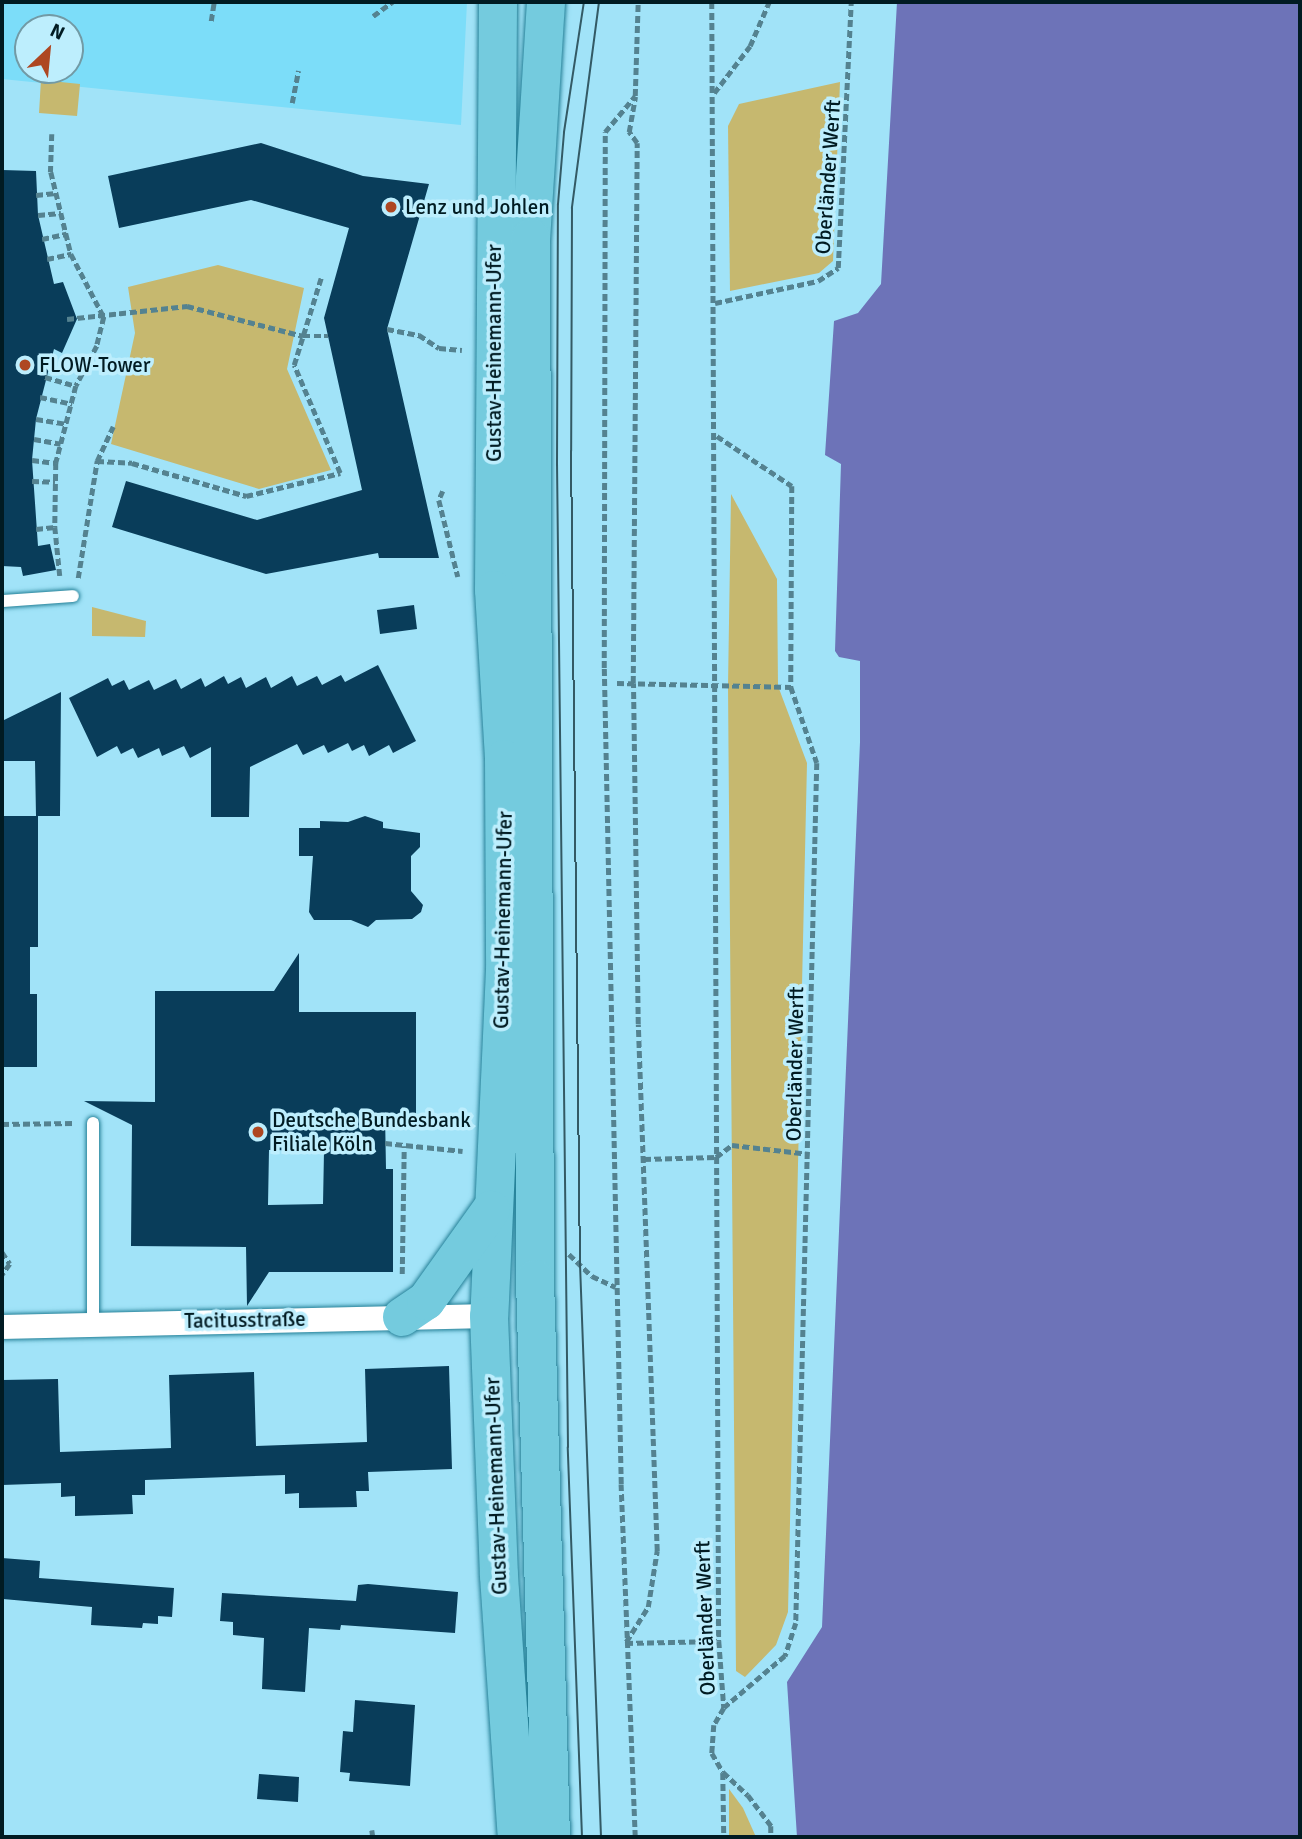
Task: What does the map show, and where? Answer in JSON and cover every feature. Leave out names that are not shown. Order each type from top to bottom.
[{"type":"main road","name":"Gustav-Heinemann-Ufer","points":[[498,2],[494,590],[505,759],[505,970],[491,1210],[513,1315],[551,1837]]},
{"type":"main road","name":"Gustav-Heinemann-Ufer","points":[[517,1837],[499,1576],[513,1315],[531,238],[546,2]]},
{"type":"main road","points":[[402,1317],[426,1301],[491,1210]]},
{"type":"street","name":"Tacitusstraße","points":[[2,1327],[513,1315]]},
{"type":"lane","points":[[2,601],[73,596]]},
{"type":"lane","points":[[93,1122],[93,1323]]},
{"type":"path","points":[[211,21],[214,2]]},
{"type":"path","points":[[373,16],[392,2]]},
{"type":"path","points":[[625,1643],[648,1607],[657,1551],[644,1159],[633,683],[637,143],[629,132],[635,96],[638,2]]},
{"type":"path","name":"Oberländer Werft","points":[[712,2],[716,436],[714,685],[719,1641],[724,1708]]},
{"type":"path","points":[[713,93],[750,46],[769,2]]},
{"type":"path","name":"Oberländer Werft","points":[[715,303],[818,281],[838,268],[851,2]]},
{"type":"path","points":[[292,103],[298,71]]},
{"type":"path","points":[[635,96],[605,132],[604,668],[625,1643],[635,1837]]},
{"type":"path","points":[[51,134],[51,172],[71,254],[104,317],[97,346],[76,386],[56,463],[55,527],[62,570]]},
{"type":"path","points":[[36,195],[56,193]]},
{"type":"path","points":[[38,215],[61,213]]},
{"type":"path","points":[[42,239],[66,234]]},
{"type":"path","points":[[47,259],[71,254]]},
{"type":"path","points":[[97,461],[132,463],[246,496],[340,473],[294,365],[321,278]]},
{"type":"path","points":[[66,319],[187,306],[303,336],[328,336]]},
{"type":"path","points":[[387,329],[419,335],[439,348],[460,350]]},
{"type":"path","points":[[45,377],[76,386]]},
{"type":"path","points":[[40,397],[72,404]]},
{"type":"path","points":[[36,419],[66,424]]},
{"type":"path","points":[[73,596],[97,461],[113,426]]},
{"type":"path","name":"Oberländer Werft","points":[[716,436],[792,485],[791,687],[817,763],[796,1623],[785,1656],[724,1708],[715,1725],[712,1753],[723,1772],[771,1826],[771,1837]]},
{"type":"path","points":[[34,439],[61,444]]},
{"type":"path","points":[[32,460],[56,463]]},
{"type":"path","points":[[32,481],[55,482]]},
{"type":"path","points":[[443,491],[439,500],[460,588]]},
{"type":"path","points":[[36,529],[55,527]]},
{"type":"path","points":[[617,683],[791,687]]},
{"type":"path","points":[[2,1124],[93,1122]]},
{"type":"path","points":[[385,1143],[495,1154]]},
{"type":"path","points":[[644,1159],[716,1157],[732,1144],[809,1154]]},
{"type":"path","points":[[402,1317],[404,1146]]},
{"type":"path","points":[[2,1252],[10,1264],[2,1275]]},
{"type":"path","points":[[625,1643],[719,1641]]},
{"type":"path","name":"Oberländer Werft","points":[[723,1772],[724,1837]]},
{"type":"path","points":[[372,1830],[373,1837]]},
{"type":"shaded area","points":[[2,2],[467,2],[461,125],[52,84],[84,84],[84,14],[14,14],[14,80],[2,79]]},
{"type":"shaded area","points":[[897,2],[1300,2],[1300,1837],[797,1837],[787,1682],[822,1627],[860,742],[860,661],[839,657],[835,651],[841,464],[825,455],[834,321],[858,313],[881,284]]},
{"type":"shaded area","points":[[840,82],[833,261],[819,273],[730,291],[728,126],[739,104]]},
{"type":"shaded area","points":[[41,84],[80,84],[77,116],[39,113]]},
{"type":"shaded area","points":[[218,265],[304,288],[287,369],[331,470],[259,489],[111,444],[135,333],[128,287]]},
{"type":"shaded area","points":[[731,494],[777,579],[778,686],[807,763],[788,1612],[776,1645],[745,1677],[736,1671],[728,686]]},
{"type":"shaded area","points":[[92,607],[146,621],[145,637],[92,636]]},
{"type":"shaded area","points":[[729,1789],[743,1808],[756,1837],[729,1837]]},
{"type":"building","points":[[261,143],[363,176],[429,184],[387,329],[439,558],[379,558],[378,553],[266,574],[112,527],[126,481],[257,520],[362,490],[324,318],[349,228],[251,200],[119,228],[108,176]]},
{"type":"building","name":"FLOW-Tower","points":[[2,170],[36,171],[38,215],[54,284],[63,282],[77,319],[62,353],[54,349],[36,419],[32,460],[38,546],[50,544],[56,570],[23,576],[21,567],[2,566]]},
{"type":"building","points":[[414,605],[417,629],[380,634],[377,610]]},
{"type":"building","points":[[378,665],[416,741],[393,753],[389,745],[369,756],[364,745],[352,751],[348,743],[328,753],[324,745],[303,755],[297,744],[250,767],[249,817],[211,817],[211,747],[190,758],[184,746],[162,756],[159,748],[138,758],[133,748],[121,754],[117,746],[97,757],[69,698],[108,678],[112,686],[124,680],[129,690],[149,680],[154,690],[176,679],[181,689],[201,678],[205,687],[224,676],[228,684],[241,677],[246,688],[266,677],[271,688],[292,676],[297,686],[317,676],[322,685],[341,675],[345,682]]},
{"type":"building","points":[[61,692],[60,816],[38,816],[38,947],[30,947],[30,994],[37,994],[37,1067],[2,1067],[2,816],[36,816],[35,761],[2,761],[2,721]]},
{"type":"building","points":[[365,816],[383,822],[383,828],[420,833],[420,847],[411,856],[411,891],[423,905],[421,912],[412,919],[376,920],[368,927],[351,920],[314,920],[309,912],[313,856],[299,856],[299,828],[320,828],[320,821],[348,822]]},
{"type":"building","name":"Deutsche Bundesbank Filiale Köln","points":[[299,953],[299,1012],[416,1012],[416,1114],[385,1114],[386,1169],[393,1169],[393,1272],[269,1272],[247,1306],[246,1247],[131,1246],[132,1125],[84,1101],[155,1102],[155,991],[274,991]],"holes":[[[269,1150],[324,1151],[323,1204],[268,1205]]]},
{"type":"building","points":[[449,1366],[452,1469],[368,1472],[369,1491],[356,1491],[357,1507],[299,1508],[299,1493],[285,1494],[285,1475],[145,1480],[145,1495],[132,1495],[133,1514],[75,1516],[75,1496],[61,1497],[61,1483],[2,1485],[2,1380],[58,1379],[60,1452],[171,1448],[169,1375],[254,1372],[256,1446],[367,1442],[365,1369]]},
{"type":"building","points":[[2,1558],[40,1561],[39,1578],[174,1588],[172,1617],[158,1616],[158,1624],[143,1623],[142,1628],[91,1625],[92,1607],[3,1599]]},
{"type":"building","points":[[358,1585],[458,1592],[455,1633],[341,1625],[340,1630],[309,1628],[305,1692],[262,1689],[264,1638],[233,1635],[233,1622],[220,1621],[222,1593],[356,1601]]},
{"type":"building","points":[[355,1700],[415,1705],[410,1786],[349,1781],[350,1773],[340,1772],[343,1731],[353,1732]]},
{"type":"building","points":[[259,1774],[299,1777],[298,1802],[257,1799]]},
{"type":"tram line","points":[[582,1837],[568,1447],[557,465],[558,204],[564,132],[584,2]]},
{"type":"tram line","points":[[599,2],[572,208],[571,451],[580,1264],[601,1837]]},
{"type":"place","name":"Lenz und Johlen","points":[[391,207]]},
{"type":"place","name":"FLOW-Tower","points":[[25,365]]},
{"type":"place","name":"Deutsche Bundesbank Filiale Köln","points":[[258,1132]]}]
